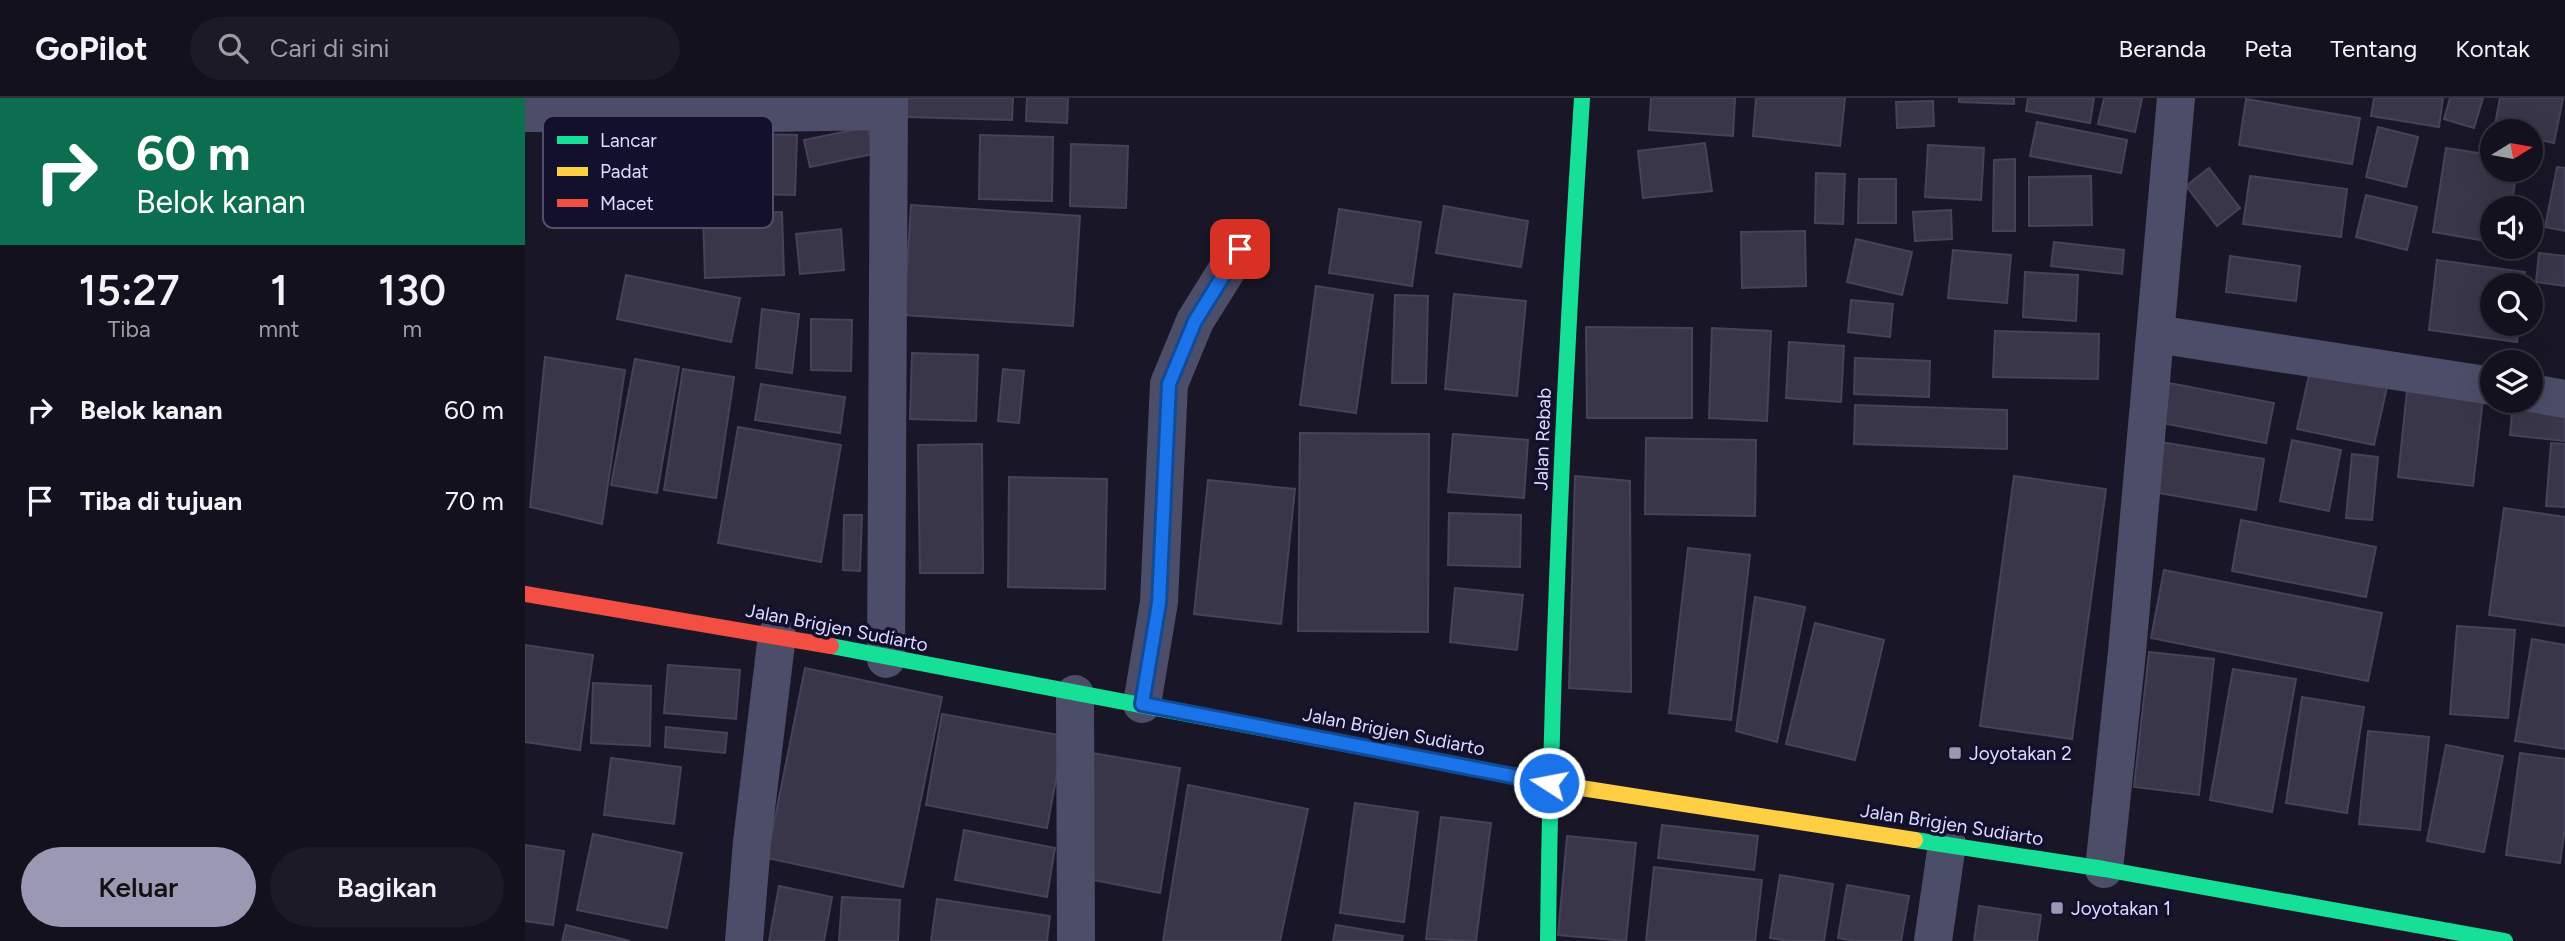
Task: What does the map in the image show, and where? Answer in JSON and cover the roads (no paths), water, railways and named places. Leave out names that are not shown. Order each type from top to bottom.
[{"type":"main road","name":"Jalan Rebab","points":[[1548,941],[1549,783],[1569,306],[1582,98]]},
{"type":"main road","name":"Jalan Brigjen Sudiarto","points":[[525,594],[777,635],[886,659],[1142,704],[1549,783],[2104,869],[2440,935],[2505,941]]},
{"type":"street","points":[[2104,869],[2176,98]]},
{"type":"street","points":[[525,113],[706,114],[889,105],[886,659]]},
{"type":"street","points":[[1142,704],[1159,603],[1169,384],[1195,321],[1240,249]]},
{"type":"street","points":[[2156,334],[2480,384]]},
{"type":"street","points":[[2543,395],[2565,399]]},
{"type":"street","points":[[744,941],[752,842],[777,635]]},
{"type":"street","points":[[1075,694],[1076,941]]},
{"type":"street","points":[[1933,941],[1947,844]]},
{"type":"place","name":"Joyotakan 2","points":[[1955,753]]},
{"type":"place","name":"Joyotakan 1","points":[[2057,908]]}]
